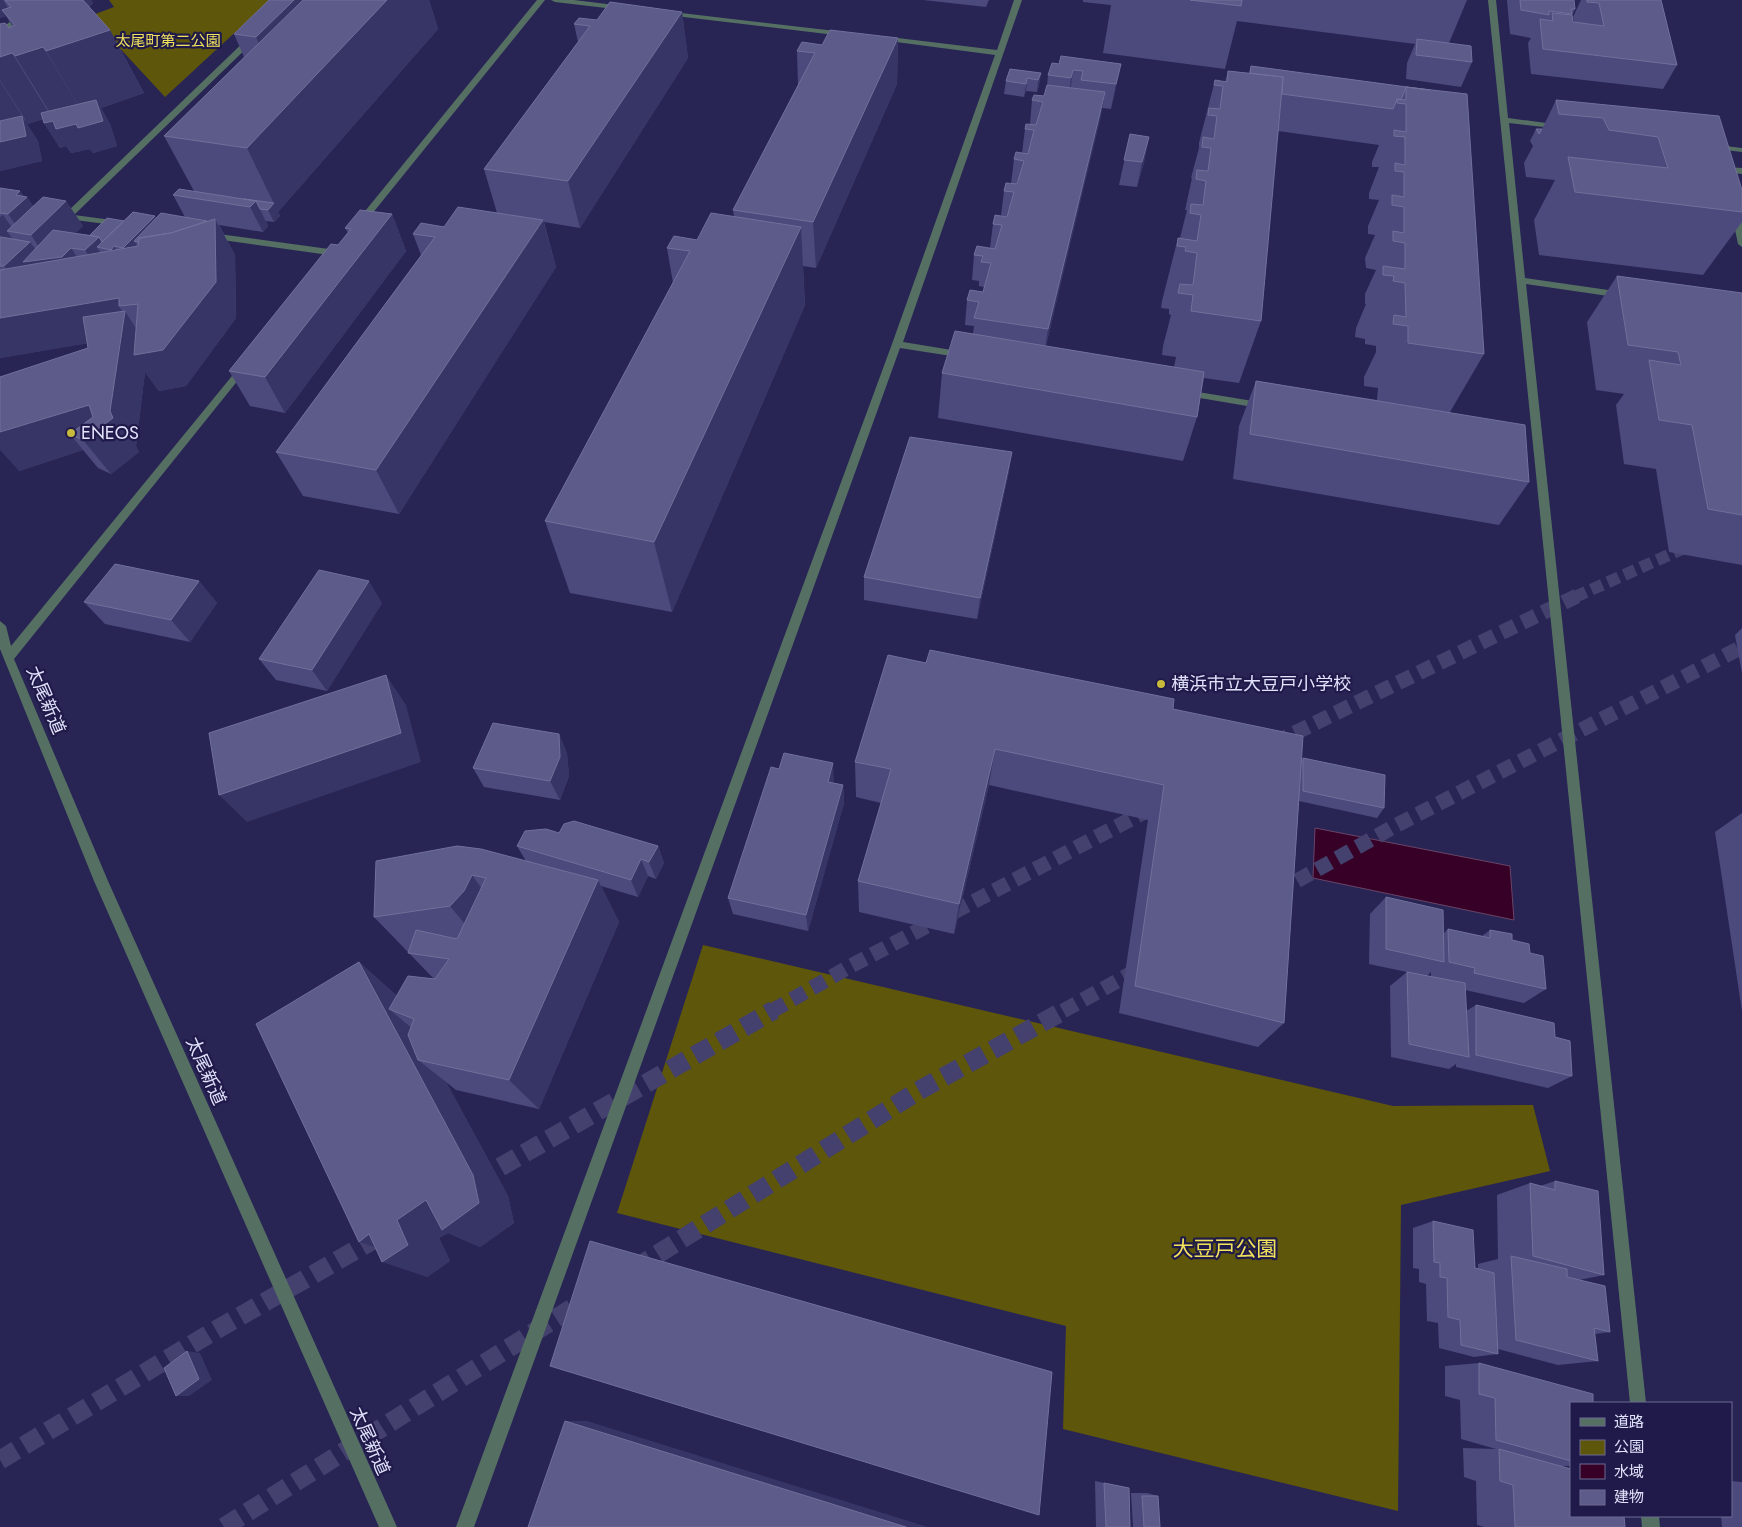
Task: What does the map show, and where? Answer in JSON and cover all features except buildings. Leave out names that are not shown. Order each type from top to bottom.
[{"type":"street","points":[[29,0],[35,7]]},
{"type":"street","points":[[0,33],[45,0]]},
{"type":"street","points":[[354,230],[541,0]]},
{"type":"street","points":[[555,0],[634,9]]},
{"type":"street","points":[[465,1527],[897,344],[1018,0]]},
{"type":"street","points":[[1492,0],[1521,280],[1534,452],[1638,1402]]},
{"type":"street","points":[[654,12],[852,35]]},
{"type":"street","points":[[67,217],[258,34]]},
{"type":"street","points":[[872,37],[1000,52]]},
{"type":"street","points":[[1504,120],[1570,128]]},
{"type":"street","points":[[1704,145],[1742,150]]},
{"type":"street","points":[[1742,171],[1727,170],[1742,244]]},
{"type":"street","points":[[48,214],[125,224]]},
{"type":"street","points":[[202,235],[336,253]]},
{"type":"street","points":[[1521,280],[1636,297]]},
{"type":"street","points":[[897,344],[975,357]]},
{"type":"street","points":[[8,658],[249,360]]},
{"type":"street","points":[[1179,392],[1277,408]]},
{"type":"street","name":"太尾新道","points":[[0,626],[8,658],[101,881],[388,1527]]},
{"type":"green space","name":"太尾町第二公園","points":[[109,0],[270,0],[165,97],[90,16],[114,7]]},
{"type":"green space","name":"大豆戸公園","points":[[703,945],[1393,1106],[1533,1105],[1550,1171],[1401,1205],[1398,1511],[1063,1429],[1066,1326],[617,1213]]},
{"type":"water","points":[[1315,828],[1510,866],[1514,920],[1313,878]]},
{"type":"tunnel","points":[[1575,597],[1691,545]]},
{"type":"tunnel","points":[[1274,743],[1577,596]]},
{"type":"tunnel","points":[[1277,892],[1395,826],[1742,647]]},
{"type":"tunnel","points":[[772,1011],[847,968],[1152,808]]},
{"type":"tunnel","points":[[1063,1011],[1141,968]]},
{"type":"tunnel","points":[[476,1181],[774,1010]]},
{"type":"tunnel","points":[[634,1269],[918,1091],[1065,1010]]},
{"type":"tunnel","points":[[0,1460],[209,1334],[382,1235]]},
{"type":"tunnel","points":[[224,1527],[585,1300]]},
{"type":"place","name":"ENEOS","points":[[71,433]]},
{"type":"place","name":"横浜市立大豆戸小学校","points":[[1161,684]]}]
